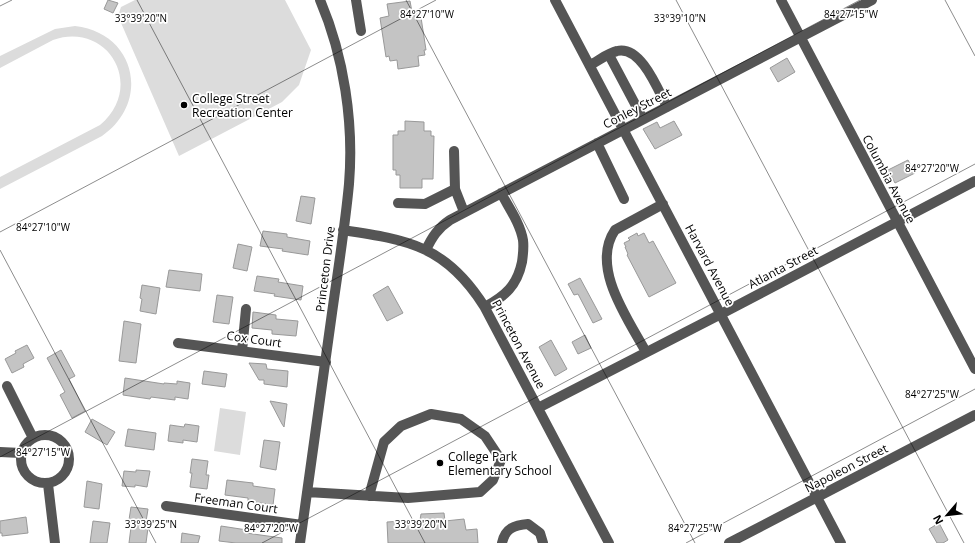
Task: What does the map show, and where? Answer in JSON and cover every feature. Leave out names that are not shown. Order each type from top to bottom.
[{"type":"street","name":"Princeton Drive","points":[[300,543],[326,362],[349,183],[350,146],[346,95],[337,52],[322,0]]},
{"type":"street","points":[[356,0],[361,31]]},
{"type":"street","name":"Harvard Avenue","points":[[556,0],[841,543]]},
{"type":"street","name":"Columbia Avenue","points":[[781,0],[896,222],[975,369]]},
{"type":"street","name":"Conley Street","points":[[426,250],[435,233],[441,226],[464,212],[872,0]]},
{"type":"street","points":[[590,65],[618,51],[628,51],[636,55],[645,66],[667,107]]},
{"type":"street","points":[[609,55],[643,119]]},
{"type":"street","points":[[597,143],[624,199]]},
{"type":"street","points":[[454,151],[455,188],[464,212]]},
{"type":"street","name":"Atlanta Street","points":[[538,408],[975,181]]},
{"type":"street","points":[[398,203],[425,204],[455,188]]},
{"type":"street","points":[[485,307],[500,299],[516,282],[521,268],[524,251],[523,240],[517,222],[501,193]]},
{"type":"street","points":[[646,352],[615,296],[606,262],[606,252],[610,237],[615,230],[663,204]]},
{"type":"street","name":"Princeton Avenue","points":[[343,230],[390,237],[408,242],[426,250],[444,261],[460,274],[473,289],[485,307],[609,543]]},
{"type":"street","points":[[242,351],[246,309]]},
{"type":"street","name":"Cox Court","points":[[178,343],[326,362]]},
{"type":"street","points":[[7,386],[33,438]]},
{"type":"street","points":[[307,492],[369,496],[408,498],[480,492],[493,480],[501,460],[485,436],[461,419],[431,414],[401,426],[384,442],[369,496]]},
{"type":"street","name":"Napoleon Street","points":[[729,543],[975,415]]},
{"type":"street","points":[[40,435],[55,437],[62,442],[66,448],[69,456],[69,464],[62,477],[55,482],[40,484],[32,481],[22,469],[20,461],[21,453],[27,442],[33,438],[40,435]]},
{"type":"street","points":[[0,452],[21,453]]},
{"type":"street","points":[[48,484],[55,543]]},
{"type":"street","name":"Freeman Court","points":[[166,506],[302,526]]},
{"type":"street","points":[[502,543],[504,534],[516,525],[528,524],[540,533],[543,543]]},
{"type":"shaded area","points":[[135,0],[285,0],[311,50],[299,85],[282,102],[179,156],[118,16],[121,7]]},
{"type":"shaded area","points":[[75,26],[96,31],[112,41],[123,55],[130,71],[131,88],[127,105],[117,122],[102,136],[0,189],[0,177],[100,125],[113,109],[120,93],[120,76],[114,61],[104,48],[90,40],[73,37],[53,40],[0,68],[0,56],[55,29]]},
{"type":"shaded area","points":[[220,408],[246,412],[240,455],[214,451]]},
{"type":"building","points":[[108,0],[118,3],[113,13],[104,9]]},
{"type":"building","points":[[410,1],[412,12],[420,11],[426,50],[424,50],[425,55],[418,56],[419,66],[398,69],[397,60],[390,61],[389,56],[386,57],[380,18],[389,16],[387,4]]},
{"type":"building","points":[[787,58],[795,72],[778,82],[770,68]]},
{"type":"building","points":[[405,121],[424,122],[424,131],[431,131],[431,136],[434,136],[433,179],[422,179],[422,188],[400,188],[400,175],[396,175],[396,170],[393,170],[393,135],[398,135],[398,131],[405,131]]},
{"type":"building","points":[[674,121],[682,135],[655,149],[643,129],[657,122],[660,128]]},
{"type":"building","points":[[908,160],[915,173],[895,183],[888,170]]},
{"type":"building","points":[[301,196],[315,198],[311,224],[296,221]]},
{"type":"building","points":[[263,231],[287,234],[287,237],[310,241],[308,255],[282,251],[283,249],[260,246]]},
{"type":"building","points":[[637,233],[638,236],[644,233],[649,243],[653,241],[676,283],[649,297],[627,255],[628,254],[624,243],[630,240],[628,238]]},
{"type":"building","points":[[238,244],[252,247],[247,271],[233,268]]},
{"type":"building","points":[[169,270],[202,274],[200,291],[166,287]]},
{"type":"building","points":[[257,276],[279,279],[278,282],[303,286],[301,300],[254,291]]},
{"type":"building","points":[[580,278],[602,319],[593,323],[578,294],[574,295],[568,284]]},
{"type":"building","points":[[142,285],[160,288],[156,314],[140,311]]},
{"type":"building","points":[[388,286],[403,313],[387,321],[373,295]]},
{"type":"building","points":[[217,295],[233,297],[229,324],[213,322]]},
{"type":"building","points":[[253,312],[276,315],[276,319],[298,321],[296,336],[272,334],[272,330],[252,328]]},
{"type":"building","points":[[124,321],[141,324],[136,363],[119,361]]},
{"type":"building","points":[[585,335],[591,348],[578,354],[572,342]]},
{"type":"building","points":[[551,340],[567,369],[555,376],[539,347]]},
{"type":"building","points":[[27,345],[34,358],[23,364],[24,367],[12,373],[5,359],[16,353],[15,351]]},
{"type":"building","points":[[61,350],[75,376],[69,379],[85,411],[72,418],[60,395],[65,392],[47,358]]},
{"type":"building","points":[[249,363],[266,364],[267,369],[288,371],[287,387],[264,384],[264,380],[259,380]]},
{"type":"building","points":[[204,371],[227,374],[225,387],[202,384]]},
{"type":"building","points":[[125,378],[164,384],[177,384],[177,381],[190,383],[188,399],[175,397],[175,400],[151,397],[150,399],[123,395]]},
{"type":"building","points":[[270,401],[287,404],[284,427],[282,424]]},
{"type":"building","points":[[92,419],[115,432],[107,445],[85,432]]},
{"type":"building","points":[[185,424],[199,426],[197,442],[183,440],[183,443],[168,441],[170,425],[184,427]]},
{"type":"building","points":[[128,429],[156,433],[154,450],[125,446]]},
{"type":"building","points":[[264,440],[280,442],[276,470],[260,467]]},
{"type":"building","points":[[192,459],[208,461],[206,475],[209,475],[207,489],[190,487]]},
{"type":"building","points":[[136,470],[150,471],[147,487],[135,485],[135,487],[122,486],[124,471],[136,472]]},
{"type":"building","points":[[227,480],[253,483],[253,486],[275,489],[273,505],[248,501],[248,498],[225,495]]},
{"type":"building","points":[[87,481],[102,484],[99,509],[84,507]]},
{"type":"building","points":[[131,507],[148,509],[145,528],[148,528],[146,543],[129,543],[131,527],[128,526]]},
{"type":"building","points":[[444,513],[445,521],[464,519],[466,530],[477,529],[478,543],[388,543],[387,522],[420,520],[421,514]]},
{"type":"building","points":[[26,517],[28,533],[2,536],[2,533],[0,533],[0,521]]},
{"type":"building","points":[[93,521],[110,523],[107,543],[90,543]]},
{"type":"building","points":[[939,523],[948,540],[943,543],[937,543],[929,529]]},
{"type":"building","points":[[221,526],[247,530],[246,533],[282,538],[282,543],[236,543],[219,541]]},
{"type":"building","points":[[182,533],[200,536],[198,543],[181,543]]},
{"type":"place","name":"College Street Recreation Center","points":[[184,105]]},
{"type":"place","name":"College Park Elementary School","points":[[440,463]]}]
